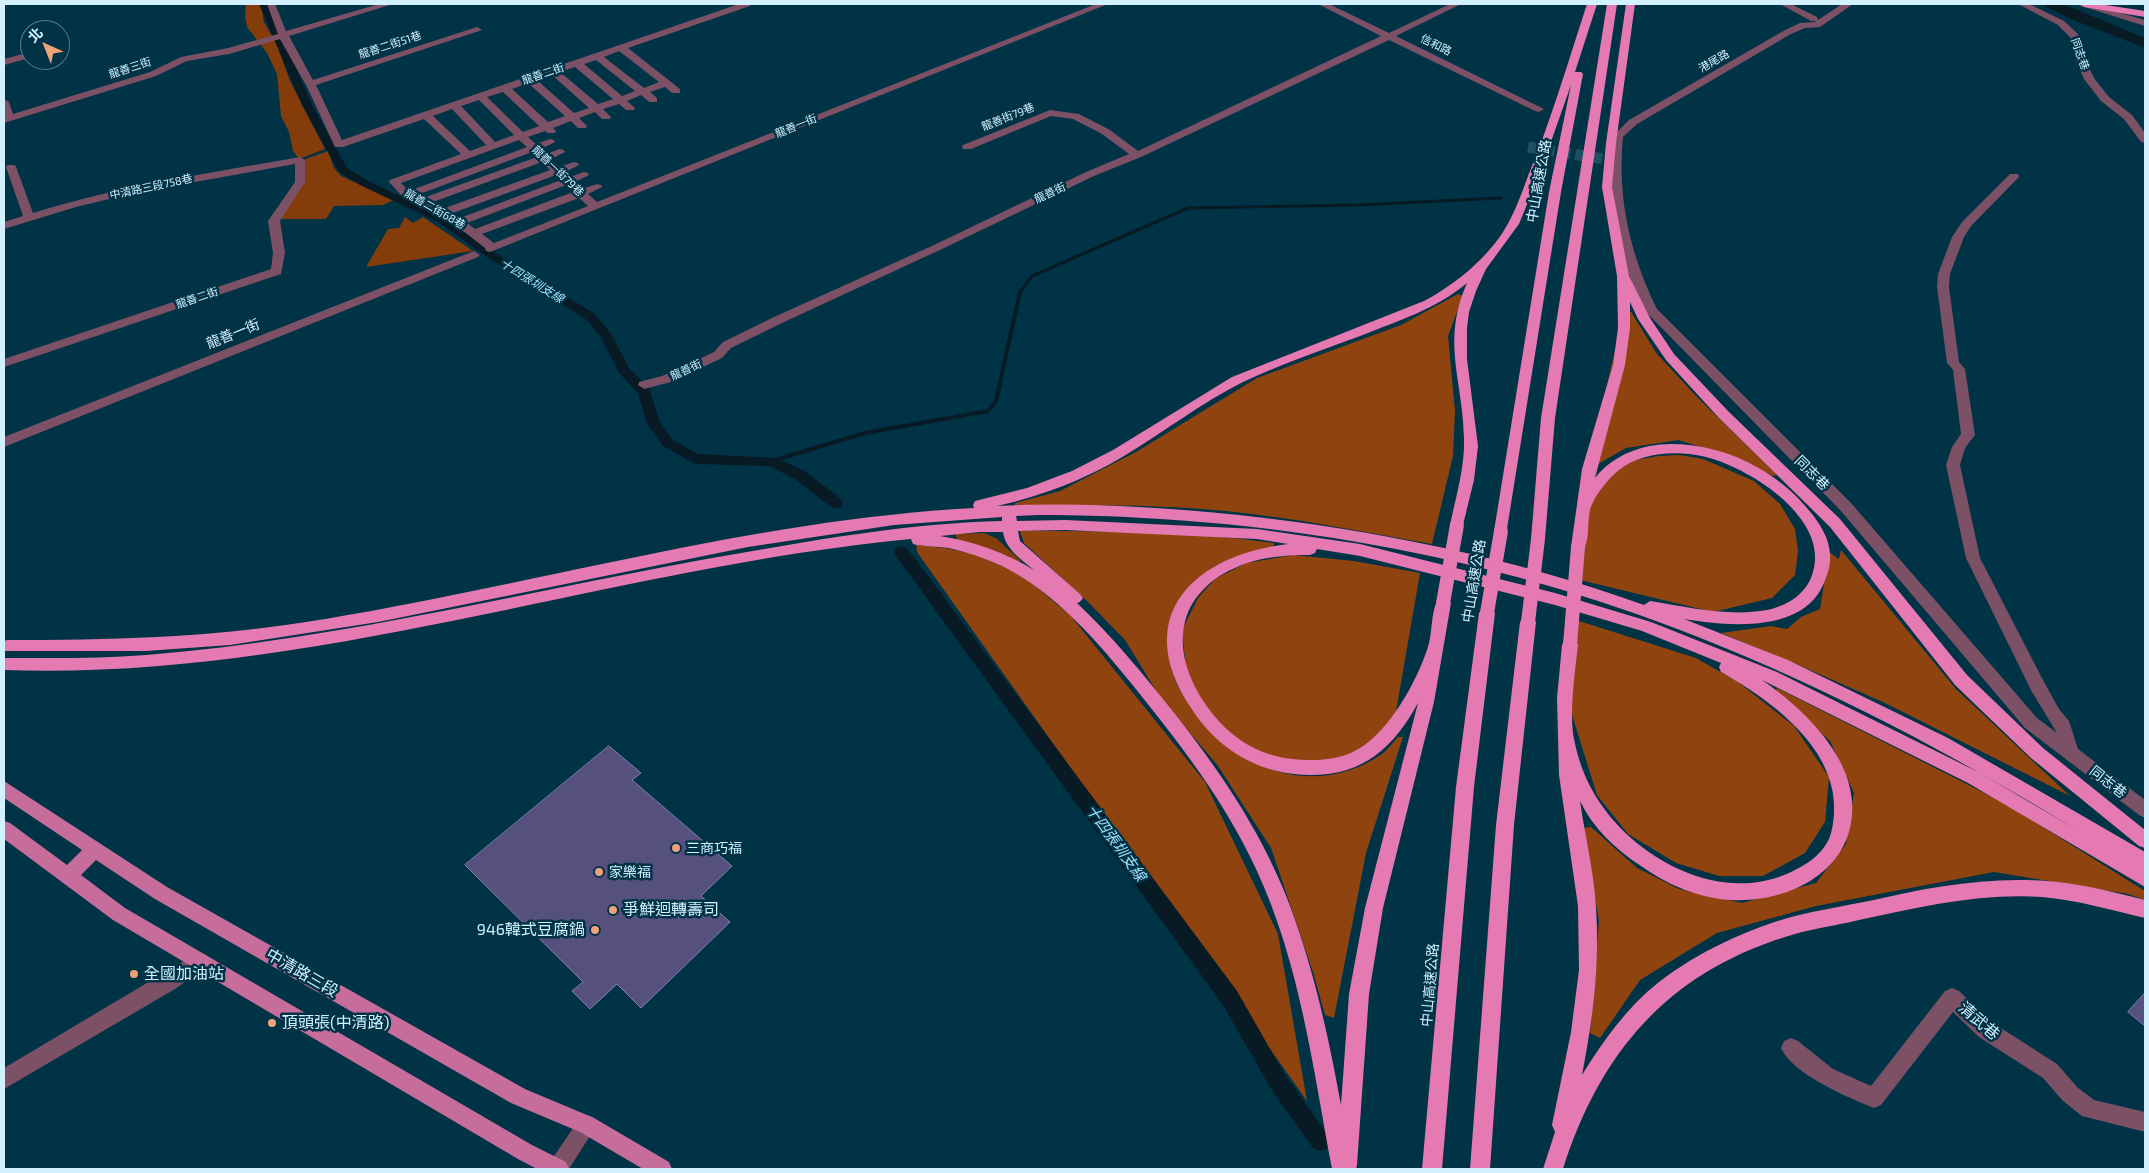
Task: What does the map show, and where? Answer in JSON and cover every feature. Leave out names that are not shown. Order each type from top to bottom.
[{"type":"highway","points":[[1347,1169],[1360,994],[1372,918],[1426,702],[1470,454],[1472,436],[1459,361],[1459,336],[1463,311],[1487,259],[1512,226],[1522,204],[1546,141],[1593,4]]},
{"type":"highway","name":"中山高速公路","points":[[1432,1169],[1465,787],[1487,613],[1555,192],[1574,89],[1593,4]]},
{"type":"highway","points":[[1480,1169],[1505,825],[1538,539],[1548,418],[1568,302],[1612,4]]},
{"type":"highway","points":[[1554,1164],[1581,1032],[1588,970],[1587,906],[1567,775],[1565,698],[1582,511],[1589,469],[1619,364],[1624,328],[1624,276],[1607,187],[1611,143],[1631,4]]},
{"type":"highway","points":[[2082,4],[2145,14]]},
{"type":"highway","points":[[2119,4],[2145,8]]},
{"type":"highway","points":[[5,646],[132,646],[225,640],[269,634],[370,617],[780,536],[936,515],[1010,498],[1052,486],[1078,474],[1112,456],[1201,400],[1237,381],[1280,361],[1393,319],[1436,299],[1461,283],[1487,259]]},
{"type":"highway","points":[[1624,276],[1644,319],[1670,357],[1724,415],[1835,523],[1961,680],[2036,754],[2145,840]]},
{"type":"highway","points":[[1582,511],[1599,482],[1618,464],[1642,451],[1663,449],[1692,450],[1717,455],[1746,466],[1770,480],[1795,501],[1820,537],[1823,552],[1823,570],[1819,581],[1808,597],[1791,608],[1776,614],[1747,618],[1709,616],[1614,601]]},
{"type":"highway","points":[[4,664],[65,665],[145,662],[280,647],[361,633],[673,570],[854,539],[1009,518],[1111,511],[1191,516],[1392,542],[1550,581],[1614,601],[1780,665],[1948,746],[2065,812],[2145,861]]},
{"type":"highway","points":[[936,515],[1009,518],[1065,525],[1256,534],[1360,550],[1555,599],[1646,626],[1771,677],[1974,778],[2145,879]]},
{"type":"highway","points":[[1009,518],[1011,538],[1015,545],[1104,626],[1148,692],[1223,792],[1251,841],[1280,906],[1304,976],[1321,1047],[1342,1169]]},
{"type":"highway","points":[[854,539],[941,542],[983,552],[1008,563],[1035,579],[1088,624],[1148,692]]},
{"type":"highway","points":[[1360,550],[1304,549],[1262,553],[1216,570],[1198,584],[1178,615],[1174,635],[1174,650],[1180,672],[1203,715],[1225,737],[1250,755],[1278,765],[1312,768],[1348,763],[1367,753],[1383,739],[1404,715],[1433,654]]},
{"type":"highway","points":[[1565,738],[1577,779],[1597,816],[1629,848],[1660,870],[1712,890],[1744,893],[1771,889],[1794,882],[1821,864],[1838,840],[1845,815],[1841,790],[1833,766],[1821,745],[1801,720],[1774,698],[1735,671],[1646,626]]},
{"type":"highway","points":[[1554,1164],[1582,1094],[1602,1061],[1632,1021],[1658,996],[1688,972],[1736,947],[1787,928],[1906,901],[1991,889],[2028,888],[2077,893],[2145,909]]},
{"type":"main road","name":"中清路三段","points":[[4,790],[161,893],[510,1092],[587,1125],[662,1169]]},
{"type":"main road","points":[[4,829],[119,914],[525,1152],[558,1169]]},
{"type":"main road","points":[[67,876],[95,850]]},
{"type":"street","points":[[271,4],[282,35],[310,84]]},
{"type":"street","points":[[282,35],[388,4]]},
{"type":"street","name":"龍善二街","points":[[310,84],[339,145],[747,4]]},
{"type":"street","name":"龍善一街","points":[[491,248],[1103,4]]},
{"type":"street","name":"信和路","points":[[1322,4],[1540,109]]},
{"type":"street","name":"龍善街","points":[[644,385],[666,379],[718,355],[727,345],[778,320],[938,247],[1090,174],[1137,155],[1457,4]]},
{"type":"street","points":[[1785,4],[1814,19]]},
{"type":"street","points":[[1803,25],[1835,4]]},
{"type":"street","name":"港尾路","points":[[1616,161],[1618,136],[1628,126],[1788,32],[1803,25],[1817,25],[1848,4]]},
{"type":"street","name":"同志巷","points":[[2022,4],[2061,23],[2075,36],[2079,57],[2089,79],[2105,98],[2128,117],[2145,140]]},
{"type":"street","points":[[2082,4],[2145,23]]},
{"type":"street","name":"龍善二街51巷","points":[[310,84],[477,30]]},
{"type":"street","name":"龍善三街","points":[[7,119],[153,74],[184,59],[228,51],[282,35]]},
{"type":"street","points":[[621,48],[676,91]]},
{"type":"street","points":[[597,56],[652,100]]},
{"type":"street","points":[[4,62],[20,58]]},
{"type":"street","points":[[577,63],[630,108]]},
{"type":"street","points":[[553,71],[606,117]]},
{"type":"street","points":[[530,79],[582,126]]},
{"type":"street","name":"龍善二街68巷","points":[[491,248],[475,233],[444,212],[406,195],[394,182],[666,83]]},
{"type":"street","points":[[406,195],[534,148],[553,139],[546,127],[505,88]]},
{"type":"street","points":[[480,96],[521,135]]},
{"type":"street","points":[[4,102],[7,119]]},
{"type":"street","points":[[454,105],[493,146]]},
{"type":"street","name":"龍善街79巷","points":[[967,147],[1050,113],[1075,116],[1106,132],[1137,155]]},
{"type":"street","points":[[426,115],[468,155]]},
{"type":"street","name":"龍善一街79巷","points":[[521,135],[594,206]]},
{"type":"street","points":[[423,202],[560,152]]},
{"type":"street","name":"龍善二街","points":[[4,363],[277,271],[279,253],[274,221],[300,182],[300,160]]},
{"type":"street","name":"中清路三段758巷","points":[[4,226],[73,204],[134,190],[300,160]]},
{"type":"street","name":"同志巷","points":[[1616,161],[1617,194],[1625,239],[1640,288],[1652,311],[1846,507],[2031,723],[2145,810]]},
{"type":"street","points":[[444,212],[574,164]]},
{"type":"street","points":[[12,167],[22,202],[30,218]]},
{"type":"street","points":[[459,222],[584,174]]},
{"type":"street","points":[[2014,176],[1966,224],[1958,237],[1944,274],[1943,287],[1953,363],[1959,369],[1968,435],[1959,447],[1953,465],[1973,558],[2038,686],[2053,714],[2062,726],[2071,754]]},
{"type":"street","points":[[475,233],[597,187]]},
{"type":"street","name":"龍善一街","points":[[4,442],[474,255]]},
{"type":"street","points":[[4,1079],[168,982],[198,961]]},
{"type":"street","name":"清武巷","points":[[1791,1048],[1826,1076],[1874,1098],[1952,998],[1986,1030],[2050,1071],[2070,1094],[2089,1108],[2145,1122]]},
{"type":"street","points":[[558,1169],[587,1125]]},
{"type":"shaded area","points":[[246,4],[261,4],[264,22],[277,45],[290,81],[325,149],[299,159],[293,151],[289,132],[281,116],[277,74],[267,53],[247,27],[245,17]]},
{"type":"shaded area","points":[[328,151],[334,168],[341,176],[394,200],[383,205],[334,206],[326,219],[281,219],[303,182],[303,160]]},
{"type":"shaded area","points":[[405,217],[413,223],[423,217],[473,251],[366,267],[388,229],[399,228]]},
{"type":"shaded area","points":[[1458,294],[1463,296],[1448,336],[1455,411],[1453,456],[1432,544],[1304,521],[1226,511],[1147,506],[1015,506],[1015,503],[1060,491],[1136,452],[1257,378],[1401,325]]},
{"type":"shaded area","points":[[1624,311],[1631,312],[1657,354],[1697,397],[1777,475],[1773,476],[1735,457],[1678,440],[1626,448],[1598,464],[1590,460]]},
{"type":"shaded area","points":[[1680,455],[1703,459],[1754,481],[1780,504],[1795,529],[1798,551],[1795,575],[1772,598],[1713,612],[1580,580],[1581,529],[1600,484],[1629,461]]},
{"type":"shaded area","points":[[1020,531],[1179,534],[1274,543],[1274,548],[1229,562],[1172,624],[1172,670],[1179,688],[1190,706],[1215,736],[1236,752],[1259,765],[1283,773],[1308,776],[1333,774],[1358,767],[1382,754],[1398,737],[1403,737],[1366,853],[1334,1018],[1325,1015],[1313,972],[1271,848],[1218,766],[1160,697],[1125,640],[1088,602],[1024,543]]},
{"type":"shaded area","points":[[984,533],[996,538],[1021,561],[1017,563],[957,541],[956,534]]},
{"type":"shaded area","points":[[916,545],[945,548],[979,555],[1023,576],[1070,615],[1205,782],[1278,934],[1307,1101],[917,552]]},
{"type":"shaded area","points":[[1841,550],[1956,689],[2070,796],[1885,703],[1721,633],[1771,626],[1787,629],[1801,617],[1820,609],[1829,552],[1839,559]]},
{"type":"shaded area","points":[[1293,555],[1354,561],[1420,573],[1396,712],[1376,740],[1351,756],[1291,766],[1247,750],[1213,723],[1187,678],[1182,630],[1198,598],[1215,579],[1246,563]]},
{"type":"shaded area","points":[[1579,621],[1696,658],[1738,682],[1794,726],[1829,777],[1825,822],[1805,853],[1763,876],[1719,876],[1676,863],[1628,834],[1597,795],[1568,702]]},
{"type":"shaded area","points":[[1777,688],[2006,804],[2145,891],[2145,900],[2128,894],[1994,872],[1816,906],[1717,933],[1640,980],[1600,1038],[1590,1033],[1599,920],[1582,828],[1591,827],[1637,868],[1679,889],[1742,903],[1816,883],[1846,844],[1854,793],[1830,741],[1775,692]]},
{"type":"building","name":"家樂福","points":[[609,746],[641,773],[632,780],[732,866],[701,896],[730,922],[641,1008],[617,984],[590,1009],[572,991],[583,982],[465,865]]},
{"type":"building","points":[[2145,993],[2145,1026],[2128,1012]]},
{"type":"waterway","name":"十四張圳支線","points":[[263,4],[307,105],[343,170],[364,183],[442,220],[491,255],[591,317],[605,334],[624,370],[644,391],[654,424],[668,443],[695,459],[772,461],[801,476],[836,503]]},
{"type":"waterway","points":[[2051,4],[2076,16],[2145,43]]},
{"type":"waterway","points":[[1022,289],[1032,276],[1188,208],[1359,205],[1501,198]]},
{"type":"waterway","points":[[772,461],[865,433],[988,411],[996,401],[1020,292],[1023,288]]},
{"type":"waterway","name":"十四張圳支線","points":[[901,552],[1230,998],[1278,1082],[1320,1141]]},
{"type":"tunnel","points":[[1528,147],[1616,161]]},
{"type":"place","name":"三商巧福","points":[[676,848]]},
{"type":"place","name":"家樂福","points":[[599,872]]},
{"type":"place","name":"爭鮮迴轉壽司","points":[[613,910]]},
{"type":"place","name":"946韓式豆腐鍋","points":[[595,930]]},
{"type":"place","name":"全國加油站","points":[[134,974]]},
{"type":"place","name":"頂頭張(中清路)","points":[[272,1023]]}]
